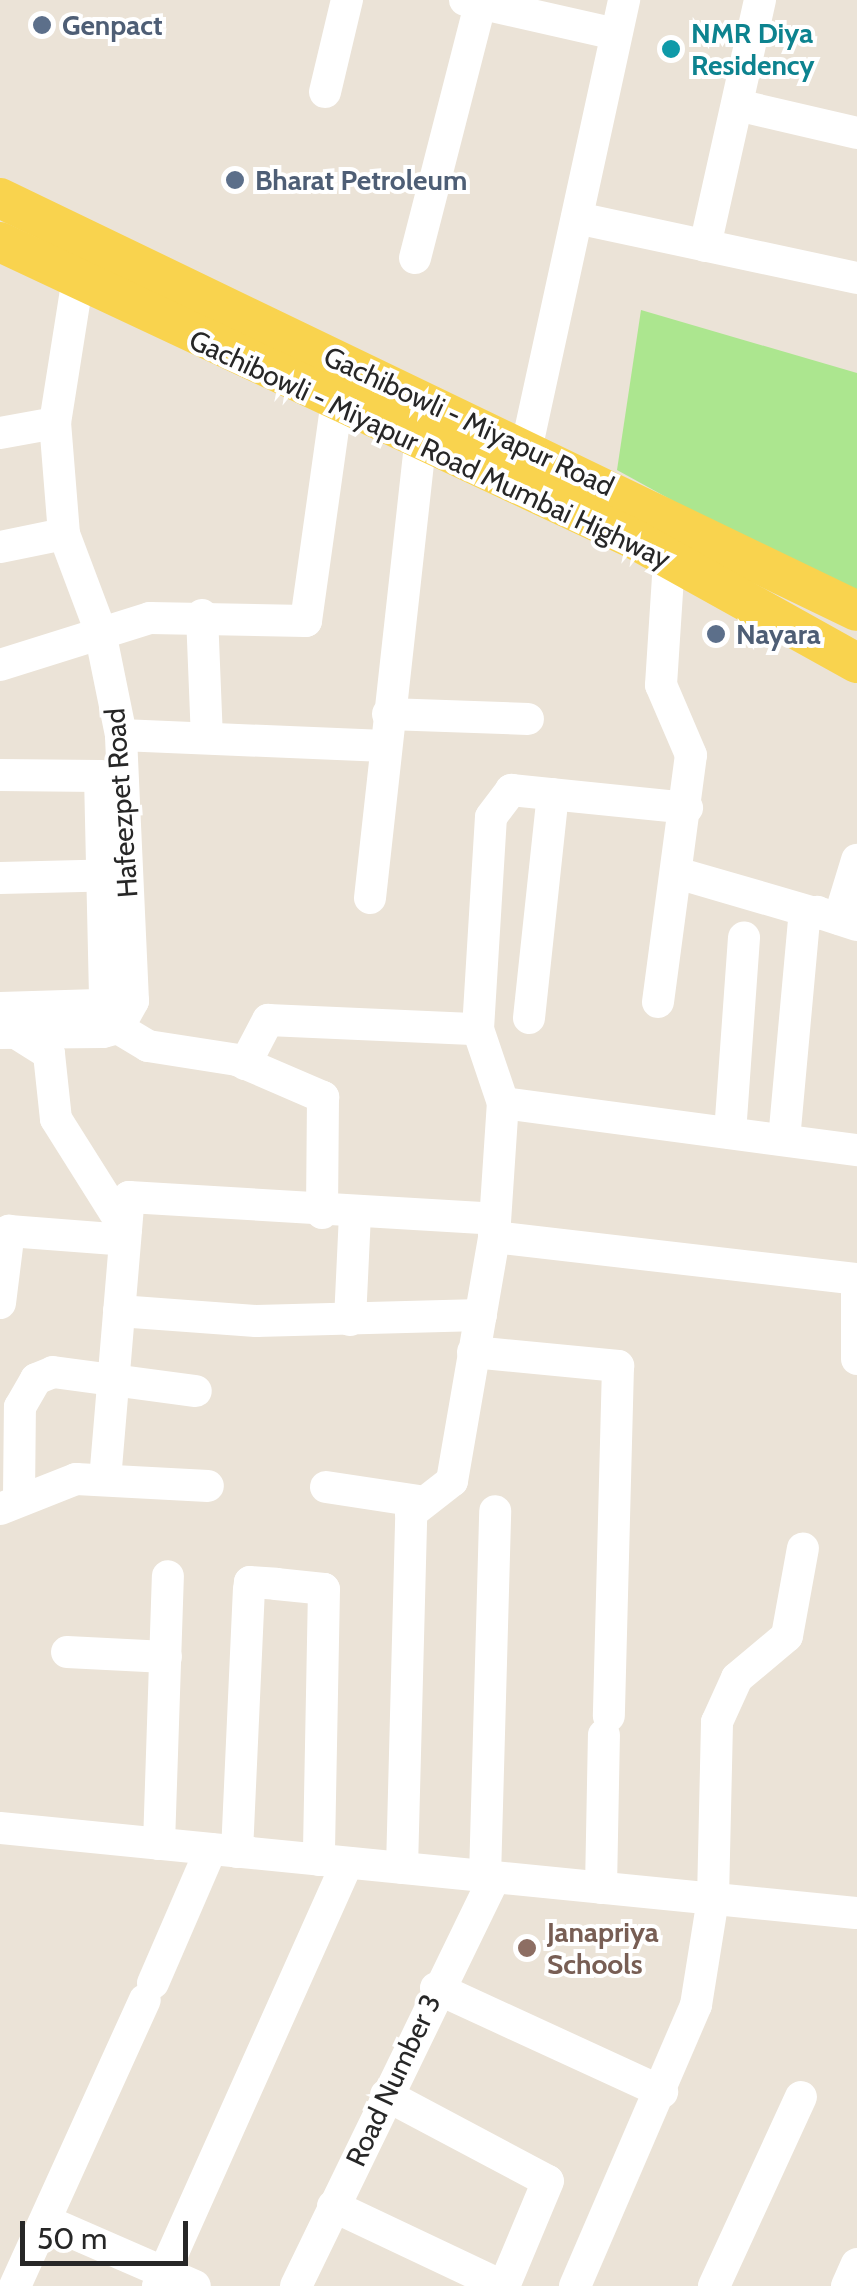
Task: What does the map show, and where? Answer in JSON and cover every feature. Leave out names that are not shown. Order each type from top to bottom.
[{"type":"main road","name":"Gachibowli - Miyapur Road","points":[[0,198],[857,611]]},
{"type":"main road","name":"Gachibowli - Miyapur Road Mumbai Highway","points":[[0,242],[76,284],[338,401],[670,560],[857,663]]},
{"type":"street","points":[[325,92],[347,0]]},
{"type":"street","points":[[526,450],[624,0]]},
{"type":"street","points":[[705,246],[760,0]]},
{"type":"street","points":[[416,258],[473,2],[616,34]]},
{"type":"street","points":[[736,106],[857,133]]},
{"type":"street","points":[[576,218],[857,278]]},
{"type":"street","name":"Hafeezpet Road","points":[[76,284],[55,424],[64,534],[99,627],[120,735],[115,875],[118,1028]]},
{"type":"street","points":[[0,665],[99,627],[202,615],[296,623],[311,613],[338,401]]},
{"type":"street","points":[[0,433],[55,424]]},
{"type":"street","points":[[370,898],[420,443]]},
{"type":"street","points":[[0,547],[64,534]]},
{"type":"street","points":[[658,1002],[687,808],[691,755],[661,685],[670,560]]},
{"type":"street","points":[[202,615],[207,738]]},
{"type":"street","points":[[120,735],[207,738],[528,719]]},
{"type":"street","points":[[0,775],[97,772],[115,875],[0,878]]},
{"type":"street","points":[[402,1868],[411,1514],[420,1501],[452,1481],[494,1228],[503,1103],[478,1028],[492,818],[511,790],[687,808]]},
{"type":"street","points":[[529,1018],[553,794]]},
{"type":"street","points":[[784,1140],[836,919],[857,860]]},
{"type":"street","points":[[677,873],[836,919]]},
{"type":"street","points":[[730,1133],[744,938]]},
{"type":"street","points":[[5,1024],[98,1005],[119,993]]},
{"type":"street","points":[[245,1064],[268,1020],[478,1028]]},
{"type":"street","points":[[5,1024],[118,1028],[148,1046],[245,1064],[323,1097],[350,1320]]},
{"type":"street","points":[[5,1024],[49,1054],[56,1119],[126,1235]]},
{"type":"street","points":[[503,1103],[857,1150]]},
{"type":"street","points":[[105,1480],[129,1197],[494,1228],[857,1282],[857,1359]]},
{"type":"street","points":[[0,1304],[1,1248],[21,1228],[126,1235]]},
{"type":"street","points":[[118,1311],[350,1320],[480,1315]]},
{"type":"street","points":[[473,1352],[618,1366],[601,1888]]},
{"type":"street","points":[[10,1503],[20,1407],[36,1379],[114,1378],[196,1391]]},
{"type":"street","points":[[10,1503],[50,1483],[105,1480],[208,1486]]},
{"type":"street","points":[[326,1488],[420,1501]]},
{"type":"street","points":[[490,1877],[494,1511]]},
{"type":"street","points":[[575,2286],[662,2092],[696,2005],[713,1899],[710,1765],[720,1710],[737,1678],[786,1636],[803,1548]]},
{"type":"street","points":[[159,1844],[168,1576]]},
{"type":"street","points":[[15,2286],[48,2222],[149,1991],[224,1850],[250,1582],[324,1589],[333,1862],[172,2282],[48,2222]]},
{"type":"street","points":[[67,1652],[166,1657]]},
{"type":"street","points":[[0,1828],[856,1913]]},
{"type":"street","name":"Road Number 3","points":[[296,2286],[490,1877]]},
{"type":"street","points":[[436,1988],[662,2092]]},
{"type":"street","points":[[334,2206],[503,2286],[548,2181],[386,2094]]},
{"type":"street","points":[[714,2286],[801,2097]]},
{"type":"street","points":[[848,2286],[857,2264]]},
{"type":"green space","points":[[641,310],[857,373],[857,602],[617,470]]},
{"type":"place","name":"Genpact","points":[[42,25]]},
{"type":"place","name":"NMR Diya Residency","points":[[671,49]]},
{"type":"place","name":"Bharat Petroleum","points":[[235,180]]},
{"type":"place","name":"Nayara","points":[[716,634]]},
{"type":"place","name":"Janapriya Schools","points":[[527,1948]]}]
